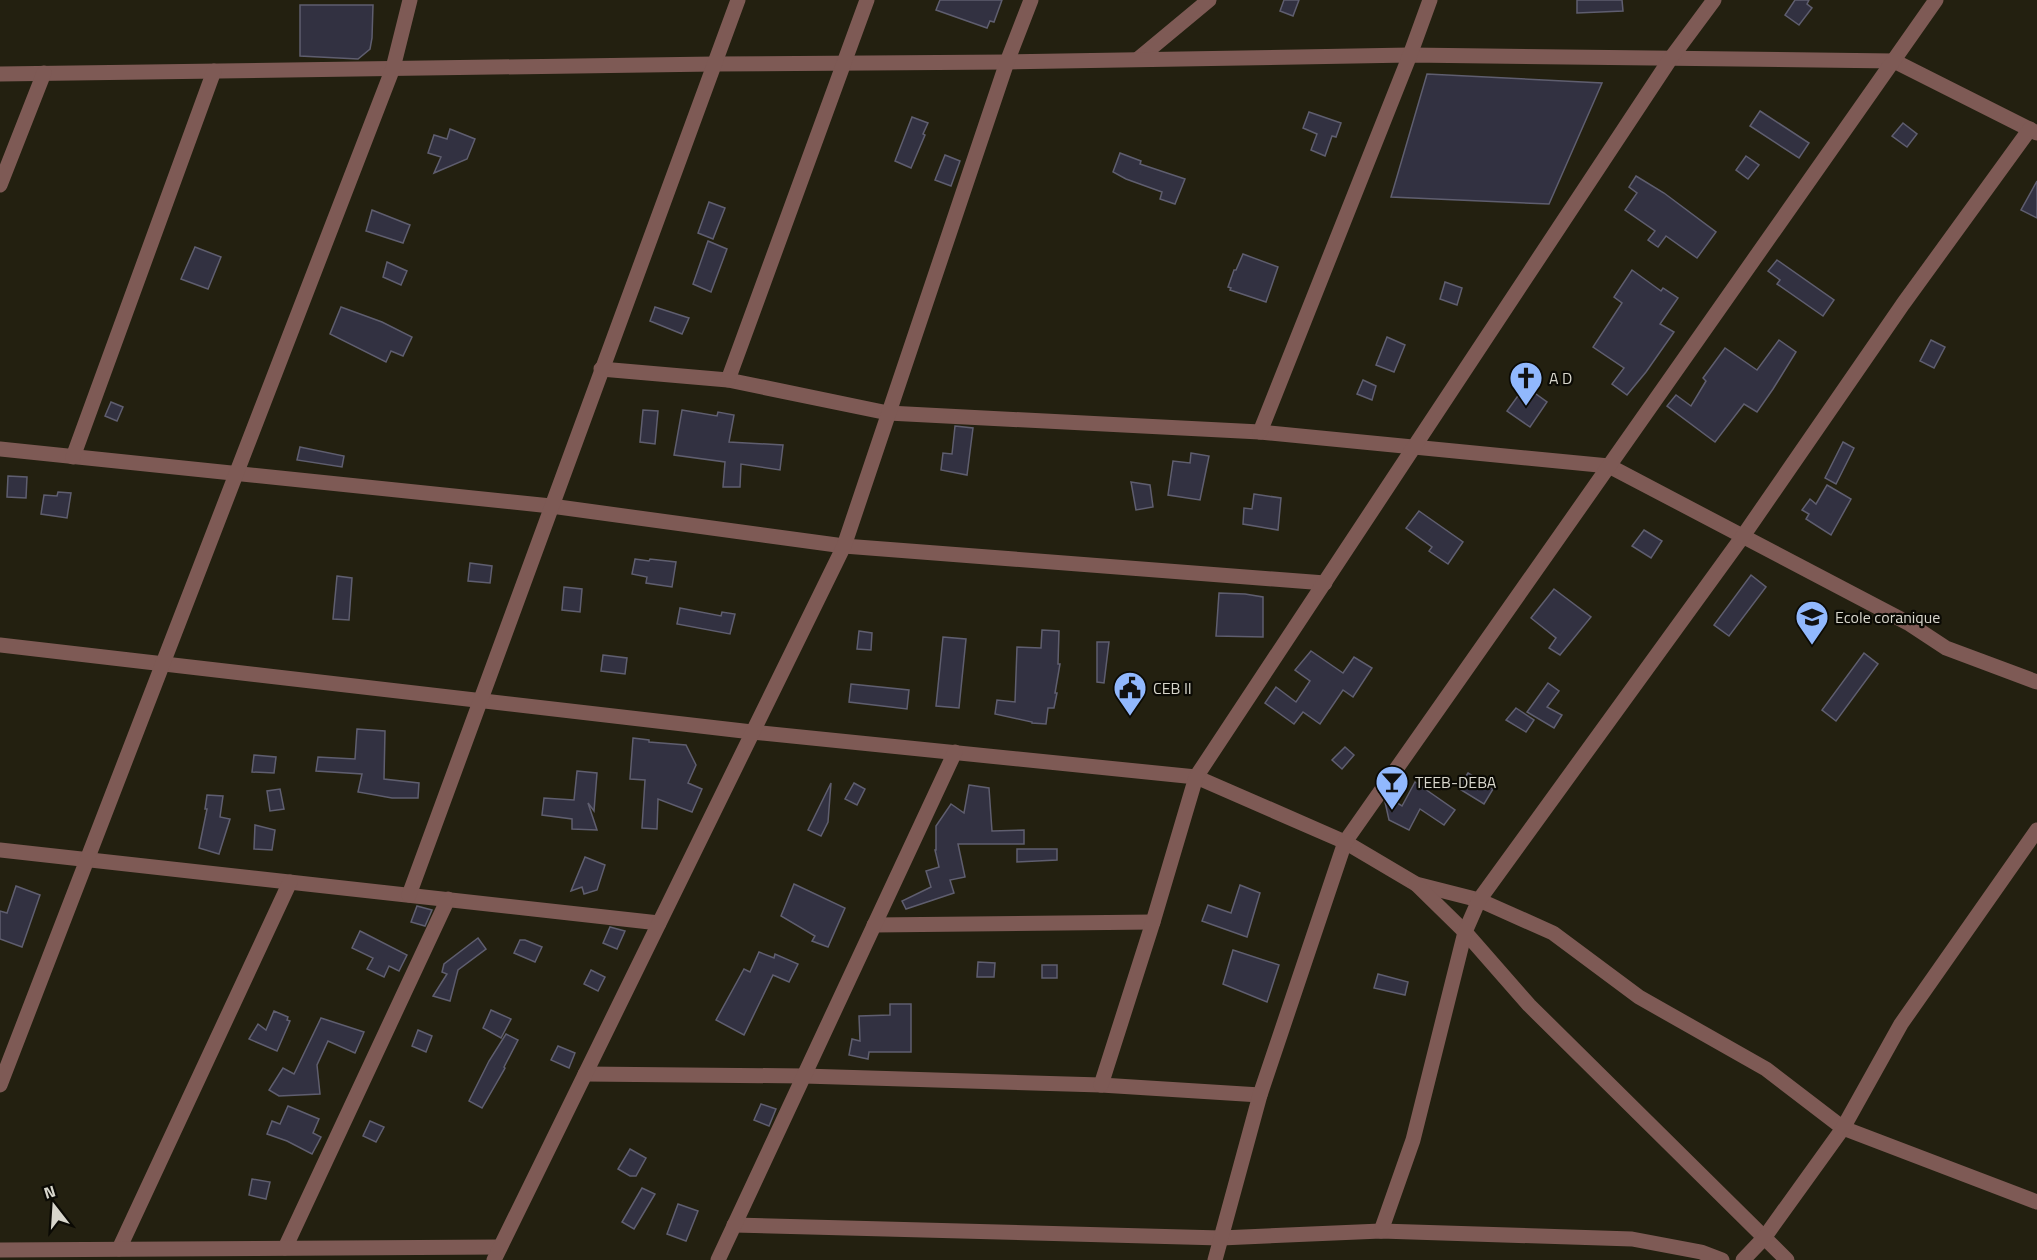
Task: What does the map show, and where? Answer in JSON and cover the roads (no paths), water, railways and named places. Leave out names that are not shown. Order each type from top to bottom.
[{"type":"street","points":[[0,1085],[393,68],[410,0]]},
{"type":"street","points":[[409,895],[738,0]]},
{"type":"street","points":[[728,380],[867,0]]},
{"type":"street","points":[[0,1250],[285,1248],[497,1253],[844,546],[1007,62],[1031,0]]},
{"type":"street","points":[[1138,59],[1209,0]]},
{"type":"street","points":[[1260,432],[1430,0]]},
{"type":"street","points":[[1101,1085],[1196,777],[1671,58],[1714,0]]},
{"type":"street","points":[[1215,1260],[1260,1095],[1345,842],[1936,0]]},
{"type":"street","points":[[0,74],[1410,55],[1894,61],[2034,131],[1903,304],[1743,536],[1479,900],[1465,933],[1413,1140],[1381,1231]]},
{"type":"street","points":[[73,457],[214,70]]},
{"type":"street","points":[[0,185],[44,73]]},
{"type":"street","points":[[601,369],[728,380],[888,413],[1260,432],[1609,466],[1908,623],[1946,648],[2037,682]]},
{"type":"street","points":[[0,449],[551,506],[844,546],[1325,583]]},
{"type":"street","points":[[0,645],[480,702],[1196,777],[1345,842],[1416,884],[1465,933],[1529,1005],[1786,1260]]},
{"type":"street","points":[[718,1260],[955,752]]},
{"type":"street","points":[[1743,1260],[1764,1238],[1843,1128],[1901,1024],[2037,830]]},
{"type":"street","points":[[0,850],[658,923]]},
{"type":"street","points":[[119,1249],[290,882]]},
{"type":"street","points":[[1416,884],[1479,900],[1553,933],[1639,997],[1766,1069],[1843,1128],[2037,1202]]},
{"type":"street","points":[[285,1248],[448,900]]},
{"type":"street","points":[[874,925],[1153,922]]},
{"type":"street","points":[[585,1074],[804,1076],[1101,1085],[1260,1095]]},
{"type":"street","points":[[734,1225],[1221,1238],[1381,1231],[1632,1239],[1701,1252],[1722,1260]]},
{"type":"place","name":"A D","points":[[1526,407]]},
{"type":"place","name":"Ecole coranique","points":[[1812,646]]},
{"type":"place","name":"CEB II","points":[[1130,717]]},
{"type":"place","name":"TEEB-DEBA","points":[[1392,811]]}]
